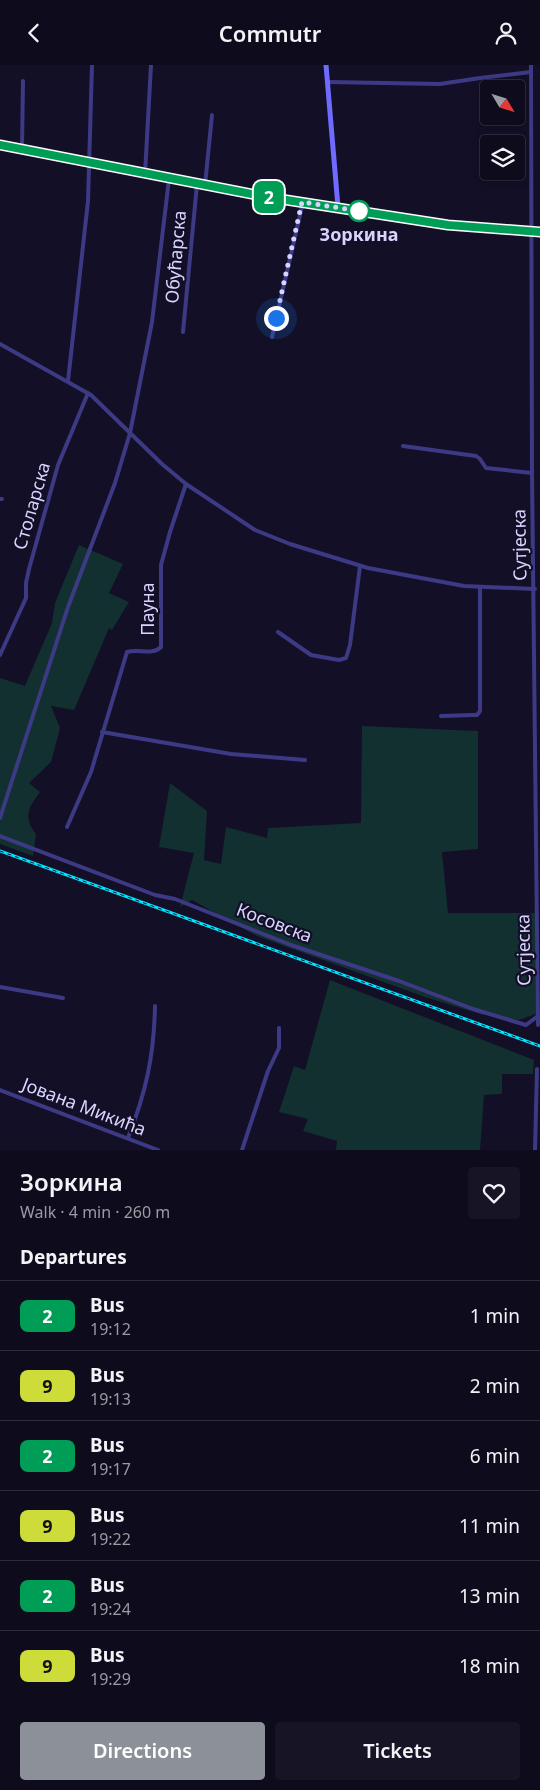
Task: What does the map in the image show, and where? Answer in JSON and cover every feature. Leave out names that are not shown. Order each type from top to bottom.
[{"type":"street","points":[[68,381],[88,201],[92,65]]},
{"type":"street","points":[[145,174],[151,65]]},
{"type":"street","points":[[326,65],[338,207]]},
{"type":"street","name":"Сутјеска","points":[[531,65],[532,473],[538,738],[538,1025]]},
{"type":"street","points":[[328,82],[440,84],[531,72]]},
{"type":"street","points":[[22,149],[23,81]]},
{"type":"street","points":[[205,185],[212,115]]},
{"type":"street","points":[[0,145],[169,179],[302,202],[448,225],[540,232]]},
{"type":"street","points":[[0,818],[68,607],[115,483],[130,433],[152,322],[169,179]]},
{"type":"street","name":"Обућарска","points":[[183,332],[197,184]]},
{"type":"street","points":[[272,337],[302,202]]},
{"type":"street","points":[[0,345],[88,393],[186,484],[255,530],[360,566],[464,586],[535,589]]},
{"type":"street","name":"Столарска","points":[[0,655],[26,598],[28,569],[58,465],[88,393]]},
{"type":"street","points":[[403,447],[476,456],[486,468],[532,473]]},
{"type":"street","name":"Пауна","points":[[67,827],[91,772],[127,652],[131,650],[158,651],[161,647],[161,565],[186,484]]},
{"type":"street","points":[[278,632],[311,655],[339,660],[346,658],[350,645],[360,566]]},
{"type":"street","points":[[441,716],[473,715],[480,712],[480,587]]},
{"type":"street","points":[[102,732],[231,754],[305,760]]},
{"type":"street","name":"Косовска","points":[[0,836],[155,895],[175,899],[291,945],[399,981],[473,1009],[526,1025],[538,1016]]},
{"type":"street","points":[[0,994],[1,987],[63,998]]},
{"type":"street","points":[[128,1138],[142,1100],[150,1069],[154,1039],[155,1006]]},
{"type":"street","points":[[242,1150],[268,1071],[278,1048],[279,1028]]},
{"type":"street","points":[[535,1150],[537,1069]]},
{"type":"street","name":"Јована Микића","points":[[0,1090],[158,1150]]},
{"type":"green space","points":[[79,545],[123,564],[109,593],[129,602],[112,630],[109,628],[74,710],[51,706],[60,728],[51,762],[29,783],[40,792],[32,803],[28,817],[29,823],[36,834],[33,856],[0,844],[0,678],[25,686],[52,623],[55,603]]},
{"type":"green space","points":[[362,726],[478,731],[478,849],[442,852],[448,913],[535,913],[536,1014],[519,1020],[480,1014],[425,997],[257,936],[192,900],[180,907],[194,853],[159,847],[170,783],[207,811],[204,860],[221,864],[226,827],[267,838],[268,828],[361,823]]},
{"type":"green space","points":[[330,980],[534,1060],[533,1074],[502,1074],[502,1094],[484,1095],[480,1150],[336,1150],[337,1141],[303,1131],[308,1119],[279,1112],[294,1066],[305,1070]]},
{"type":"railway","points":[[0,851],[540,1046]]},
{"type":"bus line","name":"2","points":[[0,145],[267,197],[448,225],[540,232]]},
{"type":"place","name":"Зоркина","points":[[359,211]]},
{"type":"route","points":[[276,318],[302,202],[359,211]]}]
